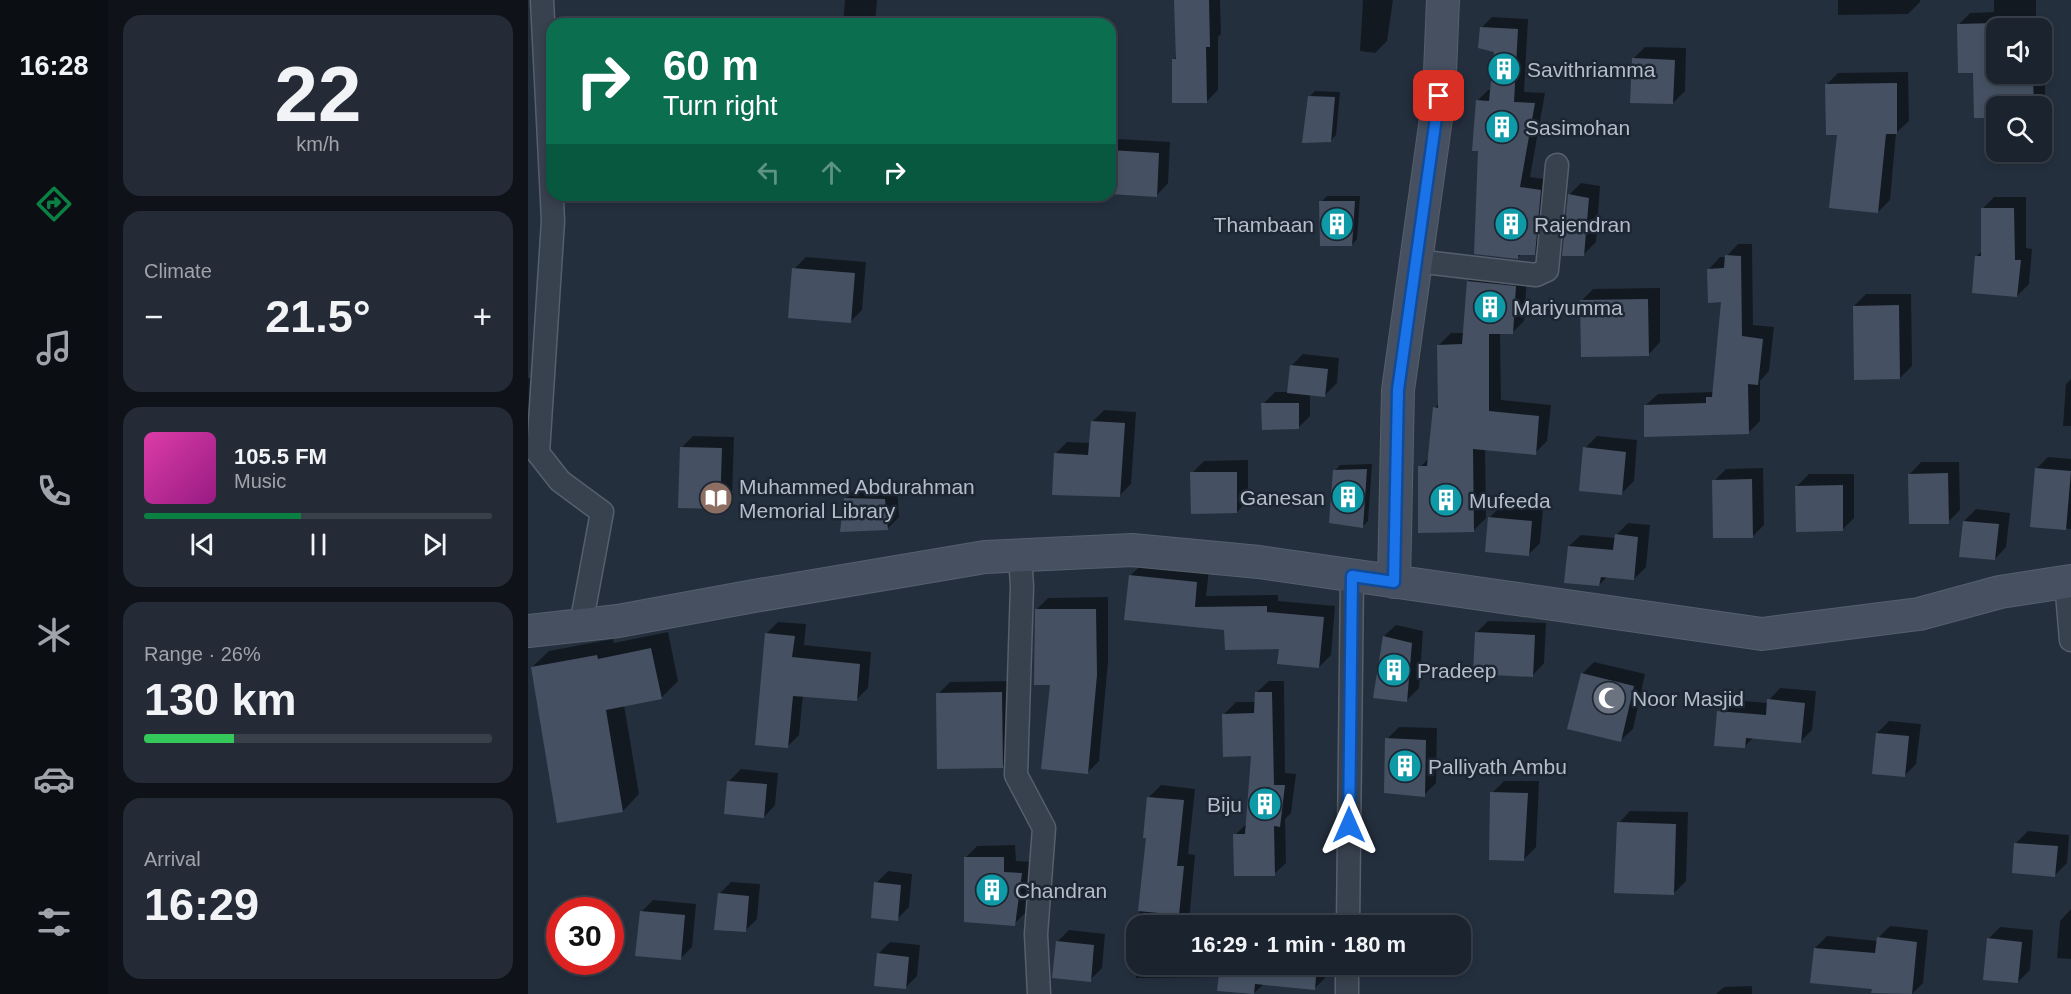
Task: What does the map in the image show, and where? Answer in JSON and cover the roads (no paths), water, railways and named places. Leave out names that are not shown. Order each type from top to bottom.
[{"type":"main road","points":[[1394,582],[1398,390],[1439,96],[1443,0]]},
{"type":"main road","points":[[528,632],[618,621],[985,557],[1132,550],[1259,561],[1762,634],[1919,614],[2000,592],[2069,581]]},
{"type":"street","points":[[542,0],[546,80]]},
{"type":"street","points":[[1416,261],[1542,274],[1547,270],[1557,165]]},
{"type":"street","points":[[552,201],[553,221],[538,453],[560,481],[602,512],[581,626]]},
{"type":"street","points":[[1020,556],[1022,586],[1017,775],[1044,828],[1036,934],[1038,994]]},
{"type":"street","points":[[1348,915],[1352,576]]},
{"type":"street","points":[[2069,581],[2071,640]]},
{"type":"street","points":[[1347,975],[1347,994]]},
{"type":"place","name":"Savithriamma","points":[[1504,69]]},
{"type":"place","name":"Sasimohan","points":[[1502,127]]},
{"type":"place","name":"Thambaan","points":[[1337,224]]},
{"type":"place","name":"Rajendran","points":[[1511,224]]},
{"type":"place","name":"Mariyumma","points":[[1490,307]]},
{"type":"place","name":"Ganesan","points":[[1348,497]]},
{"type":"place","name":"Muhammed Abdurahman Memorial Library","points":[[716,498]]},
{"type":"place","name":"Mufeeda","points":[[1446,500]]},
{"type":"place","name":"Pradeep","points":[[1394,670]]},
{"type":"place","name":"Noor Masjid","points":[[1609,698]]},
{"type":"place","name":"Palliyath Ambu","points":[[1405,766]]},
{"type":"place","name":"Biju","points":[[1265,804]]},
{"type":"place","name":"Chandran","points":[[992,890]]}]
